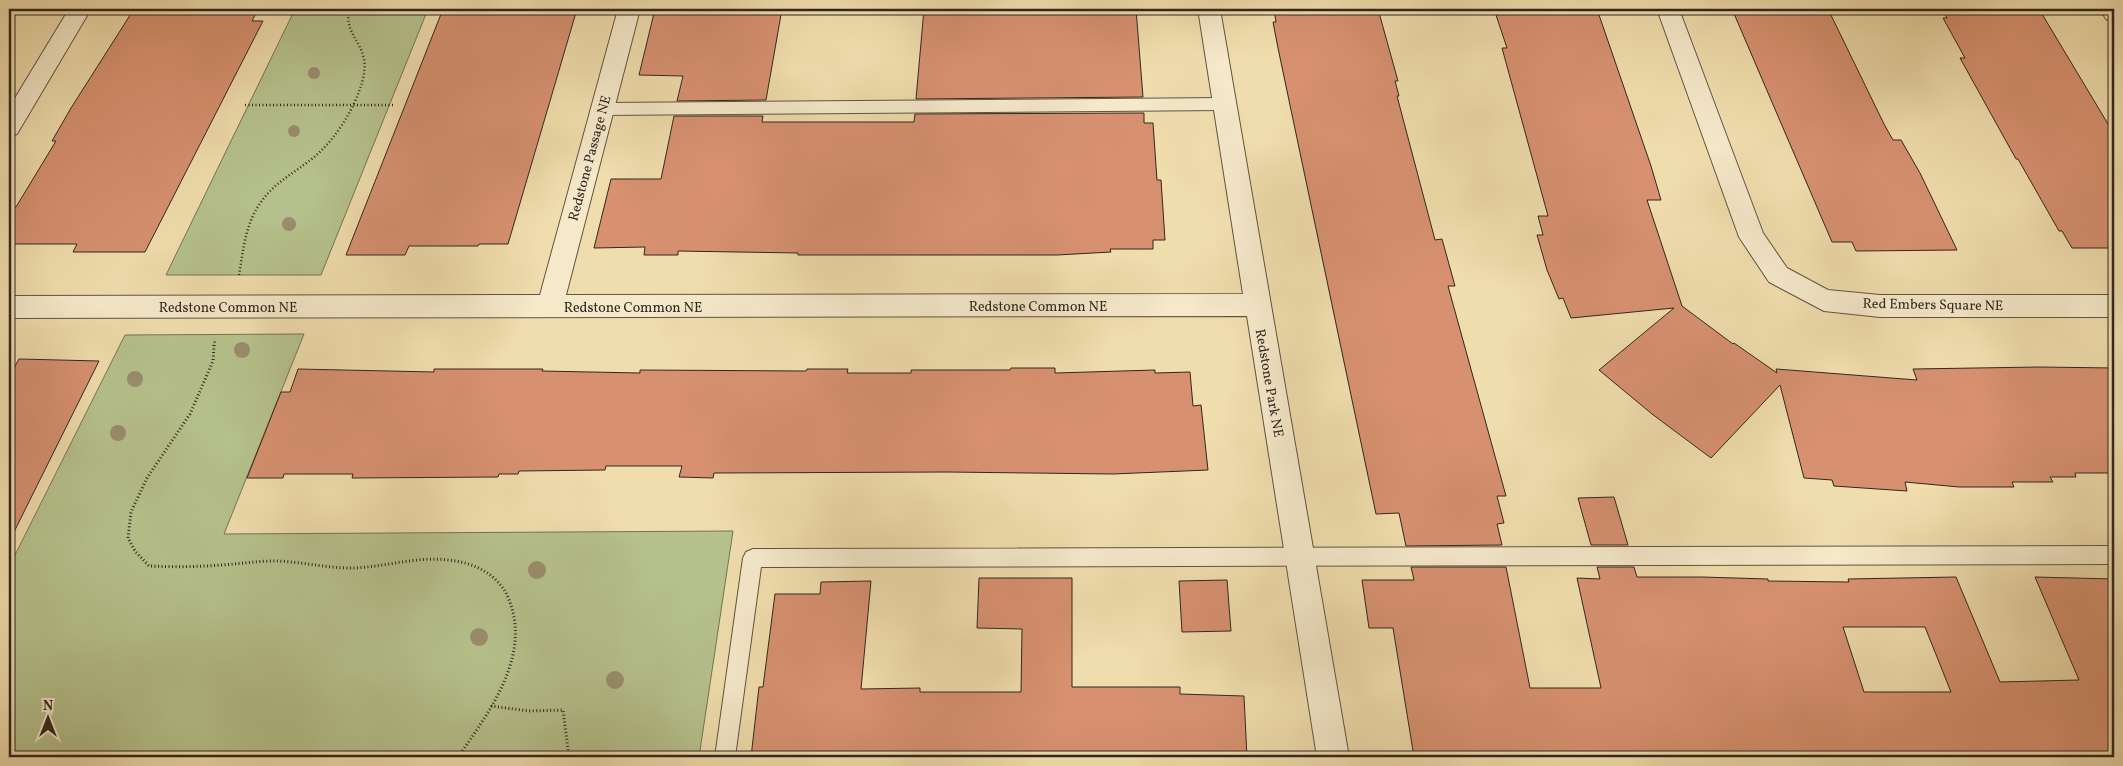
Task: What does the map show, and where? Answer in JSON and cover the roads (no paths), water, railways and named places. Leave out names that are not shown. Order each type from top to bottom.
[{"type":"street","points":[[9,128],[16,104],[80,9]]},
{"type":"street","name":"Redstone Passage NE","points":[[550,307],[629,9]]},
{"type":"street","name":"Redstone Park NE","points":[[1209,9],[1223,104],[1334,757]]},
{"type":"street","name":"Red Embers Square NE","points":[[1668,9],[1752,237],[1778,275],[1824,300],[1880,306],[2114,306]]},
{"type":"street","points":[[2111,9],[2114,14]]},
{"type":"street","name":"Redstone Common NE","points":[[9,307],[1257,305]]},
{"type":"lane","points":[[602,109],[1223,104]]},
{"type":"lane","points":[[725,757],[752,558],[2114,555]]}]
